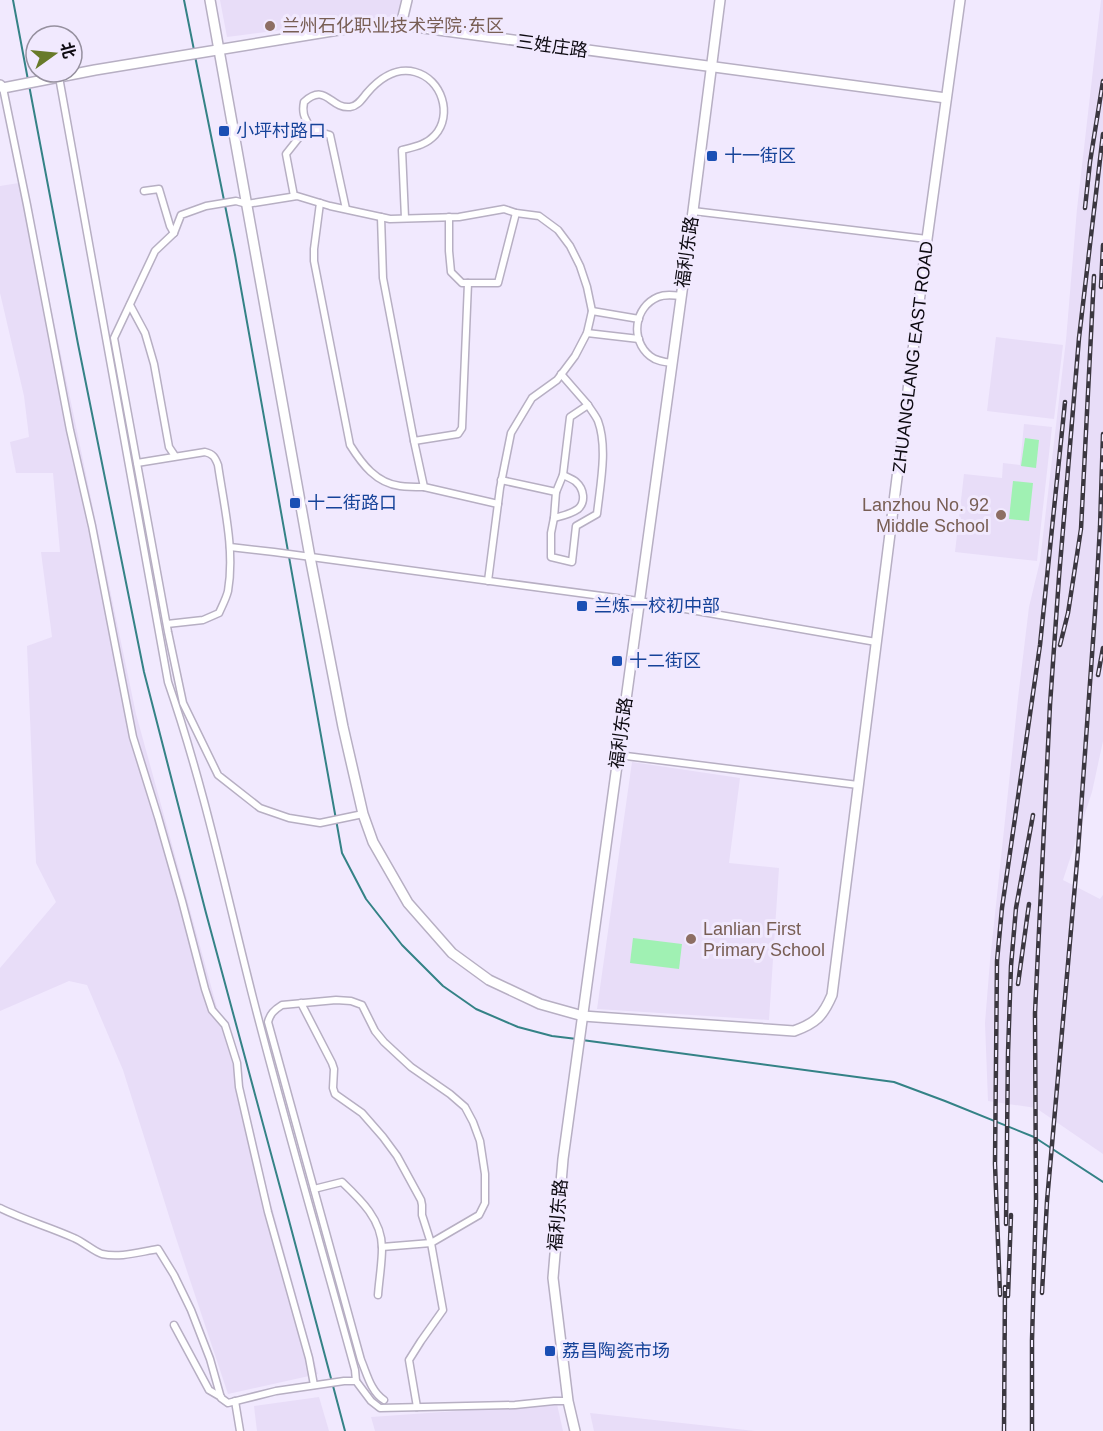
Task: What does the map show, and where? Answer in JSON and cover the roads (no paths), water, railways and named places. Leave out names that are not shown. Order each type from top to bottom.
[{"type":"street","name":"ZHUANGLANG EAST ROAD","points":[[210,0],[247,204],[306,557],[363,814],[373,842],[408,903],[452,953],[489,980],[540,1005],[582,1019],[794,1031],[810,1025],[825,1011],[832,995],[927,239],[960,0]]},
{"type":"street","points":[[401,26],[407,0]]},
{"type":"street","name":"福利东路","points":[[575,1431],[568,1401],[553,1278],[563,1159],[720,0]]},
{"type":"street","name":"三姓庄路","points":[[84,73],[363,26],[401,26],[946,98]]},
{"type":"street","points":[[346,209],[330,135],[309,125],[302,111],[304,102],[320,94],[349,107],[356,105],[386,76],[400,71],[416,72],[429,79],[439,91],[444,105],[443,120],[436,134],[424,144],[402,150],[405,218]]},
{"type":"street","name":"三姓庄路","points":[[4,87],[24,84]]},
{"type":"street","points":[[57,84],[168,682],[185,730],[266,1047],[355,1370],[356,1381],[370,1401],[380,1408],[514,1405],[568,1401]]},
{"type":"street","points":[[4,87],[70,430],[92,526],[133,737],[182,901],[205,989],[212,1010],[225,1025],[237,1063],[239,1087],[268,1212],[309,1358],[314,1385]]},
{"type":"street","points":[[294,196],[286,154],[309,125]]},
{"type":"street","points":[[144,191],[159,189],[174,233]]},
{"type":"street","points":[[363,814],[320,823],[289,818],[260,808],[218,775],[183,703],[114,338],[155,251],[174,233],[181,214],[206,206],[236,201],[247,204],[297,196],[390,219],[459,217],[504,209],[539,216],[558,230],[570,246],[580,266],[592,311],[587,333],[575,356],[557,380],[532,398],[511,433],[501,480],[488,581]]},
{"type":"street","points":[[320,203],[314,261],[350,445],[362,464],[380,480],[398,486],[424,487],[498,504]]},
{"type":"street","points":[[693,211],[927,239]]},
{"type":"street","points":[[449,217],[451,272],[462,283],[498,283],[516,213]]},
{"type":"street","points":[[381,217],[383,278],[424,487]]},
{"type":"street","points":[[414,441],[458,434],[462,428],[468,283]]},
{"type":"street","points":[[672,363],[660,362],[650,356],[642,347],[637,324],[640,313],[658,297],[681,296]]},
{"type":"street","points":[[130,305],[145,333],[154,364],[169,447],[176,456]]},
{"type":"street","points":[[592,311],[639,319]]},
{"type":"street","points":[[587,333],[639,339]]},
{"type":"street","points":[[561,374],[588,405],[598,420],[603,442],[597,514],[576,526],[572,562],[551,557],[551,533],[556,492],[563,476],[570,417],[588,405]]},
{"type":"street","points":[[137,464],[205,452],[211,453],[218,465],[230,547],[227,594],[219,613],[203,620],[167,624]]},
{"type":"street","points":[[554,518],[570,514],[580,508],[584,497],[576,481],[563,476]]},
{"type":"street","points":[[501,480],[556,492]]},
{"type":"street","points":[[584,497],[599,500]]},
{"type":"street","points":[[230,547],[639,601],[876,642]]},
{"type":"street","points":[[618,755],[858,785]]},
{"type":"street","points":[[382,1246],[431,1243],[479,1215],[485,1203],[485,1174],[480,1141],[473,1122],[465,1107],[411,1067],[384,1042],[375,1031],[362,1005],[344,1000],[289,1004],[276,1008],[270,1015],[268,1023],[362,1360],[371,1383],[379,1397],[384,1400]]},
{"type":"street","points":[[301,1003],[332,1063],[335,1094],[362,1113],[397,1156],[421,1200],[422,1215],[431,1243],[443,1310],[409,1360],[417,1407]]},
{"type":"street","points":[[314,1189],[342,1182],[374,1217],[382,1246],[378,1295]]},
{"type":"street","points":[[0,1208],[84,1242],[99,1254],[120,1256],[158,1249],[191,1310],[210,1359],[221,1398]]},
{"type":"street","points":[[174,1325],[209,1390],[228,1403],[276,1391],[356,1381]]},
{"type":"street","points":[[235,1401],[240,1431]]},
{"type":"waterway","points":[[13,0],[24,59]]},
{"type":"waterway","points":[[184,0],[194,50]]},
{"type":"waterway","points":[[195,56],[235,255],[342,853],[366,899],[402,945],[443,986],[476,1009],[518,1027],[552,1036],[577,1039]]},
{"type":"waterway","points":[[29,85],[144,672],[345,1431]]},
{"type":"waterway","points":[[582,1040],[894,1082],[1034,1137],[1103,1182]]},
{"type":"railway","points":[[1085,208],[1103,81]]},
{"type":"railway","points":[[1032,1431],[1036,1201],[1035,1013],[1050,705],[1079,338],[1103,134]]},
{"type":"railway","points":[[1101,287],[1103,245]]},
{"type":"railway","points":[[1060,645],[1068,613],[1081,529],[1094,276]]},
{"type":"railway","points":[[1000,1295],[995,1164],[997,961],[1002,908],[1040,645],[1065,402]]},
{"type":"railway","points":[[1042,1293],[1047,1201],[1078,851],[1095,613],[1103,434]]},
{"type":"railway","points":[[1098,675],[1103,648]]},
{"type":"railway","points":[[1006,1224],[1011,966],[1016,908],[1033,815]]},
{"type":"railway","points":[[1018,984],[1029,904]]},
{"type":"railway","points":[[1008,1296],[1011,1215]]},
{"type":"railway","points":[[1004,1431],[1005,1287]]},
{"type":"place","name":"兰州石化职业技术学院·东区","points":[[270,26]]},
{"type":"place","name":"小坪村路口","points":[[224,131]]},
{"type":"place","name":"十一街区","points":[[712,156]]},
{"type":"place","name":"十二街路口","points":[[295,503]]},
{"type":"place","name":"Lanzhou No. 92 Middle School","points":[[1001,515]]},
{"type":"place","name":"兰炼一校初中部","points":[[582,606]]},
{"type":"place","name":"十二街区","points":[[617,661]]},
{"type":"place","name":"Lanlian First Primary School","points":[[691,939]]},
{"type":"place","name":"荔昌陶瓷市场","points":[[550,1351]]}]
